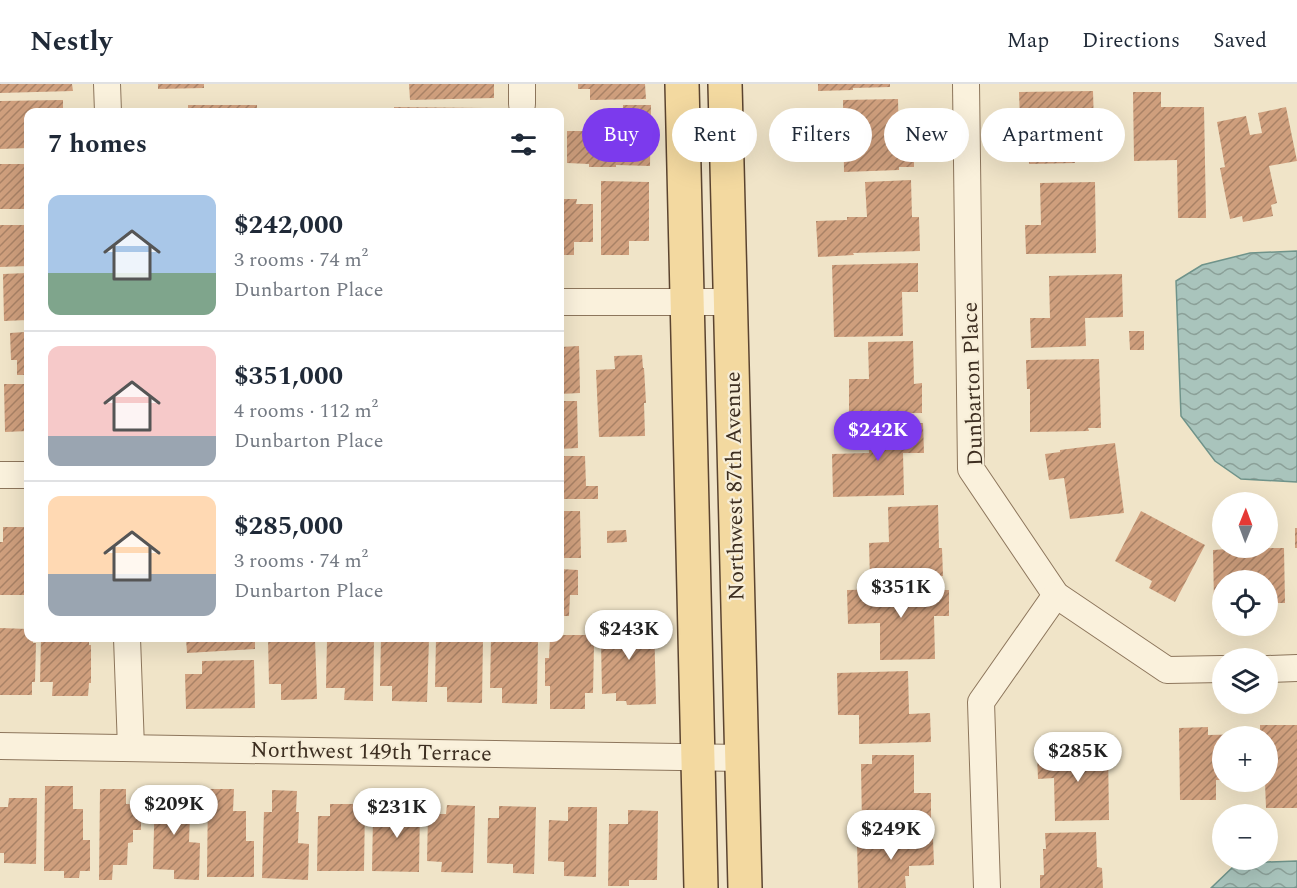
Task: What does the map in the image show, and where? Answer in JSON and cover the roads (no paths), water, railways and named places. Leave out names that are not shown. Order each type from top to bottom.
[{"type":"main road","name":"Northwest 87th Avenue","points":[[682,84],[701,888]]},
{"type":"main road","name":"Northwest 87th Avenue","points":[[725,84],[744,888]]},
{"type":"street","points":[[107,84],[108,108]]},
{"type":"street","name":"Dunbarton Place","points":[[966,84],[972,469],[1056,595]]},
{"type":"street","points":[[564,302],[730,302]]},
{"type":"street","points":[[0,475],[24,475]]},
{"type":"street","points":[[987,888],[981,702],[1056,595],[1167,670],[1212,669]]},
{"type":"street","points":[[128,642],[131,748]]},
{"type":"street","points":[[1278,669],[1297,668]]},
{"type":"street","name":"Northwest 149th Terrace","points":[[0,746],[741,758]]},
{"type":"water","points":[[1297,251],[1297,482],[1241,479],[1215,461],[1181,416],[1176,281],[1202,265],[1250,253]]},
{"type":"water","points":[[1297,861],[1297,888],[1211,888],[1230,870],[1278,870],[1278,862]]}]
